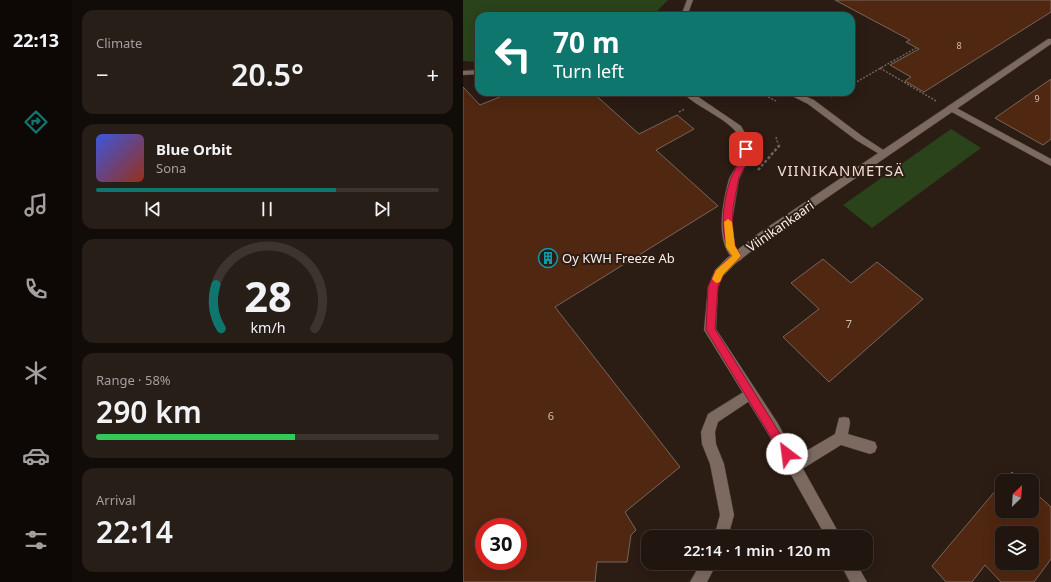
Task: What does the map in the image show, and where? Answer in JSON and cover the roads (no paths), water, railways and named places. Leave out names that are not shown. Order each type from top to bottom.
[{"type":"street","points":[[685,12],[689,0]]},
{"type":"street","name":"Viinikankaari","points":[[829,530],[794,466],[711,330],[713,287],[719,273],[737,256],[763,236],[1051,41]]},
{"type":"street","points":[[463,73],[475,72]]},
{"type":"street","points":[[693,96],[738,128],[744,136],[746,149],[745,156],[743,163],[735,177],[729,208],[728,230],[731,247],[737,256]]},
{"type":"street","points":[[797,96],[811,102],[859,138],[884,153]]},
{"type":"street","points":[[951,108],[1051,163]]},
{"type":"street","points":[[723,530],[727,515],[717,464],[709,444],[707,432],[713,418],[751,394]]},
{"type":"street","points":[[794,466],[840,438],[844,423]]},
{"type":"street","points":[[840,438],[870,447]]},
{"type":"street","points":[[697,582],[705,570]]},
{"type":"street","points":[[852,570],[859,582]]},
{"type":"place","name":"Oy KWH Freeze Ab","points":[[548,258]]},
{"type":"district","name":"VIINIKANMETSÄ","points":[[841,170]]}]
